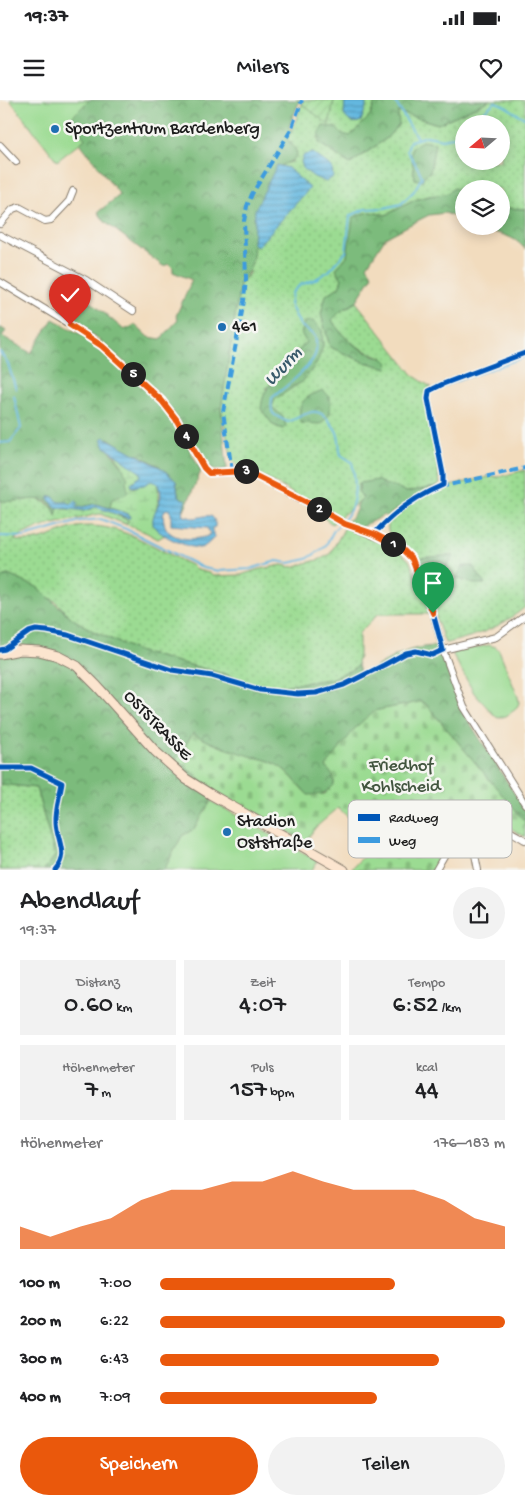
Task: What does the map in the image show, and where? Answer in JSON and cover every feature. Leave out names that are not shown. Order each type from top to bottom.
[{"type":"street","points":[[0,145],[16,162]]},
{"type":"street","points":[[0,224],[13,209],[19,207],[45,221],[52,220],[69,201],[73,191]]},
{"type":"street","points":[[0,235],[86,280],[134,311]]},
{"type":"street","points":[[0,282],[92,338],[127,369],[162,401],[176,419],[204,468],[209,473],[246,471],[345,524],[401,548],[412,559],[433,613],[443,650],[464,707],[525,804]]},
{"type":"street","points":[[443,650],[496,637],[525,616]]},
{"type":"street","name":"OSTSTRASSE","points":[[0,654],[20,650],[39,651],[58,656],[77,666],[156,752],[186,779],[344,870]]},
{"type":"street","points":[[512,833],[525,840]]},
{"type":"street","points":[[436,870],[444,858]]},
{"type":"green space","name":"Sportzentrum Bardenberg","points":[[10,100],[89,100],[70,119],[85,139],[57,161]]},
{"type":"green space","points":[[89,100],[300,100],[289,127],[292,130],[287,139],[297,153],[293,160],[282,165],[263,198],[256,221],[252,261],[246,276],[240,284],[221,409],[227,469],[216,470],[207,466],[183,426],[159,394],[101,341],[63,317],[85,284],[88,286],[83,295],[124,330],[135,325],[148,337],[161,339],[178,320],[176,316],[192,280],[173,272],[173,268],[169,264],[163,266],[105,222],[98,212],[120,195],[80,143],[85,139],[70,119]]},
{"type":"green space","points":[[303,100],[334,100],[329,125],[302,104]]},
{"type":"green space","points":[[334,100],[376,100],[370,116],[350,137],[342,134],[319,143],[350,164],[387,138],[398,112],[438,124],[455,116],[455,170],[510,170],[510,115],[458,115],[490,100],[525,100],[525,209],[510,208],[510,180],[455,180],[455,191],[415,200],[386,215],[370,212],[347,256],[336,269],[342,279],[339,287],[326,296],[321,314],[330,347],[364,362],[383,357],[367,352],[353,344],[336,327],[332,320],[341,311],[356,302],[414,376],[431,387],[427,396],[440,484],[436,487],[406,492],[377,480],[359,484],[358,491],[363,498],[332,524],[288,490],[248,468],[238,466],[232,460],[221,409],[240,284],[249,274],[255,223],[265,189],[282,164],[292,162],[290,142],[287,139],[302,104],[329,124]],"holes":[[[306,342],[303,381],[275,399],[272,407],[283,417],[283,429],[273,425],[266,388],[284,377],[293,358]]]},
{"type":"green space","points":[[376,100],[490,100],[438,124],[398,112],[399,124],[387,138],[350,164],[319,143],[319,134],[323,126],[335,127],[342,134],[350,136],[370,116]]},
{"type":"green space","points":[[422,141],[435,143],[430,172],[424,176],[422,181],[415,179],[411,153],[412,147]]},
{"type":"green space","points":[[455,188],[455,217],[445,213],[429,215],[385,238],[367,266],[373,275],[356,302],[341,311],[332,320],[339,331],[354,345],[386,361],[388,363],[387,368],[364,362],[330,347],[321,314],[326,295],[339,287],[342,279],[336,269],[347,256],[353,218],[370,212],[386,215],[415,200],[446,194]]},
{"type":"green space","points":[[510,208],[525,209],[525,249],[520,243],[504,235],[510,235]]},
{"type":"green space","points":[[53,319],[91,340],[162,405],[180,431],[201,471],[183,513],[184,507],[182,499],[178,494],[176,481],[152,462],[139,455],[132,454],[108,438],[105,447],[114,455],[123,468],[129,482],[127,493],[112,499],[110,508],[96,504],[76,508],[76,505],[59,502],[52,496],[49,497],[49,500],[54,506],[58,507],[56,516],[53,507],[47,502],[40,500],[0,500],[0,327],[6,331],[2,336],[31,353]]},
{"type":"green space","points":[[313,321],[322,330],[323,346],[317,363],[303,381],[275,399],[272,407],[283,417],[286,426],[283,429],[273,425],[261,409],[262,401],[271,383],[274,379],[284,377],[293,358],[306,342],[301,333],[304,322]]},
{"type":"green space","points":[[323,390],[330,397],[330,414],[321,424],[301,423],[300,410],[303,401]]},
{"type":"green space","points":[[113,452],[141,473],[142,476],[131,483],[133,488],[151,481],[157,483],[159,496],[155,516],[156,529],[165,535],[158,539],[125,524],[129,521],[117,515],[127,518],[129,514],[110,508],[112,499],[126,494],[128,491],[126,481],[128,479]]},
{"type":"green space","points":[[525,470],[525,607],[498,626],[470,637],[445,643],[414,558],[405,547],[390,535],[388,530],[389,523],[393,517],[411,503],[441,489],[492,476],[498,477]],"holes":[[[453,556],[447,565],[444,575],[417,558]]]},
{"type":"green space","points":[[377,480],[406,492],[436,487],[412,499],[386,517],[384,515],[361,527],[346,523],[363,498],[358,491],[360,483]]},
{"type":"green space","points":[[32,498],[46,503],[56,514],[58,507],[63,509],[90,509],[96,507],[110,511],[130,521],[125,524],[100,514],[33,530],[14,540],[32,541],[77,527],[107,528],[136,537],[191,565],[197,570],[213,576],[241,575],[282,565],[292,567],[321,559],[330,554],[345,527],[390,546],[409,560],[431,614],[378,614],[359,633],[358,665],[351,670],[330,679],[269,688],[244,682],[228,675],[140,652],[93,631],[73,619],[55,601],[8,575],[0,577],[0,500],[26,500]]},
{"type":"green space","points":[[454,556],[447,565],[445,575],[421,569],[416,558]]},
{"type":"green space","points":[[463,566],[473,566],[485,584],[474,584],[456,578]]},
{"type":"green space","points":[[8,575],[37,587],[73,619],[93,631],[140,652],[228,675],[244,682],[269,688],[330,679],[358,665],[361,676],[405,652],[436,646],[443,657],[461,709],[525,810],[525,822],[512,807],[512,800],[507,800],[425,703],[420,702],[374,711],[326,767],[333,777],[334,785],[319,795],[308,795],[286,771],[269,761],[242,754],[202,739],[193,733],[176,760],[217,792],[194,829],[182,836],[164,870],[44,870],[55,856],[36,788],[0,784],[0,577]]},
{"type":"green space","points":[[489,645],[499,650],[519,703],[516,709],[506,716],[498,718],[474,693],[453,655],[454,652]]},
{"type":"green space","name":"Friedhof Kohlscheid","points":[[420,702],[425,703],[507,800],[348,800],[348,817],[338,808],[315,828],[305,842],[217,792],[176,760],[193,733],[218,745],[277,765],[290,775],[308,795],[325,794],[334,785],[332,775],[326,767],[356,727],[374,711]]},
{"type":"green space","points":[[0,784],[36,788],[55,856],[44,870],[0,870]]},
{"type":"green space","name":"Stadion Oststraße","points":[[211,801],[317,861],[312,870],[164,870],[182,836],[194,829]]},
{"type":"green space","name":"Friedhof Kohlscheid","points":[[512,807],[525,822],[525,837],[512,829]]},
{"type":"green space","name":"Friedhof Kohlscheid","points":[[362,858],[441,858],[433,870],[355,870],[352,868]]},
{"type":"water","points":[[345,100],[366,100],[366,107],[361,121],[349,121],[344,115]]},
{"type":"water","points":[[313,153],[332,167],[333,177],[326,182],[314,177],[303,169],[301,161],[304,155]]},
{"type":"water","points":[[277,165],[288,168],[310,188],[257,247],[253,244],[255,210]]},
{"type":"water","points":[[104,437],[163,469],[176,481],[178,494],[182,499],[186,499],[183,511],[184,516],[193,518],[211,516],[215,521],[215,527],[212,528],[212,531],[215,537],[204,546],[195,548],[166,536],[155,528],[153,520],[161,498],[157,483],[151,481],[144,485],[132,487],[131,483],[141,476],[141,473],[105,447],[101,439]],"holes":[[[168,509],[171,513],[171,525],[207,528],[210,533],[208,536],[196,539],[182,538],[170,533],[166,528],[163,516],[165,510]]]},
{"type":"water","points":[[52,496],[59,502],[68,502],[71,505],[76,500],[78,505],[75,506],[77,508],[96,504],[129,514],[130,518],[96,507],[84,511],[56,507],[49,500],[49,497]]},
{"type":"waterway","points":[[394,100],[417,138]]},
{"type":"waterway","name":"Wurm","points":[[481,115],[495,102],[525,118]]},
{"type":"waterway","name":"Wurm","points":[[343,521],[348,515],[353,501],[354,477],[352,462],[341,455],[339,438],[335,428],[320,413],[311,412],[288,422],[272,412],[272,398],[296,378],[312,360],[316,350],[315,336],[300,325],[290,304],[292,293],[300,285],[314,280],[329,271],[346,252],[350,216],[365,209],[384,208],[401,204],[414,191],[422,177],[407,150],[410,141],[427,136],[442,139],[455,137]]},
{"type":"waterway","points":[[0,352],[8,364],[16,389]]},
{"type":"waterway","points":[[437,388],[525,357]]},
{"type":"waterway","points":[[0,443],[10,442],[21,428],[14,396]]},
{"type":"waterway","name":"Wurm","points":[[0,536],[24,537],[80,521],[101,519],[126,529],[203,568],[219,571],[250,569],[277,561],[289,563],[307,559],[325,547],[334,530],[340,524]]},
{"type":"marked path","points":[[232,471],[223,412],[244,301],[246,278],[244,221],[252,194],[291,130],[302,100]]},
{"type":"marked path","points":[[440,487],[525,468]]},
{"type":"cycle path","points":[[0,650],[5,649],[29,632],[36,630],[47,631],[68,635],[172,670],[212,676],[260,690],[298,694],[316,693],[344,685],[406,653],[416,651],[432,655],[443,650],[433,613],[412,559],[401,548],[374,534],[406,506],[423,494],[443,485],[443,474],[428,399],[429,391],[525,353]]},
{"type":"cycle path","points":[[0,768],[31,768],[62,783],[56,817],[62,853],[55,870]]},
{"type":"place","name":"Sportzentrum Bardenberg","points":[[55,129]]},
{"type":"place","name":"461","points":[[222,327]]},
{"type":"place","name":"Stadion Oststraße","points":[[227,832]]},
{"type":"route","points":[[70,325],[102,346],[162,401],[176,419],[204,468],[209,473],[246,471],[351,527],[374,534],[401,548],[412,559],[433,613]]}]
